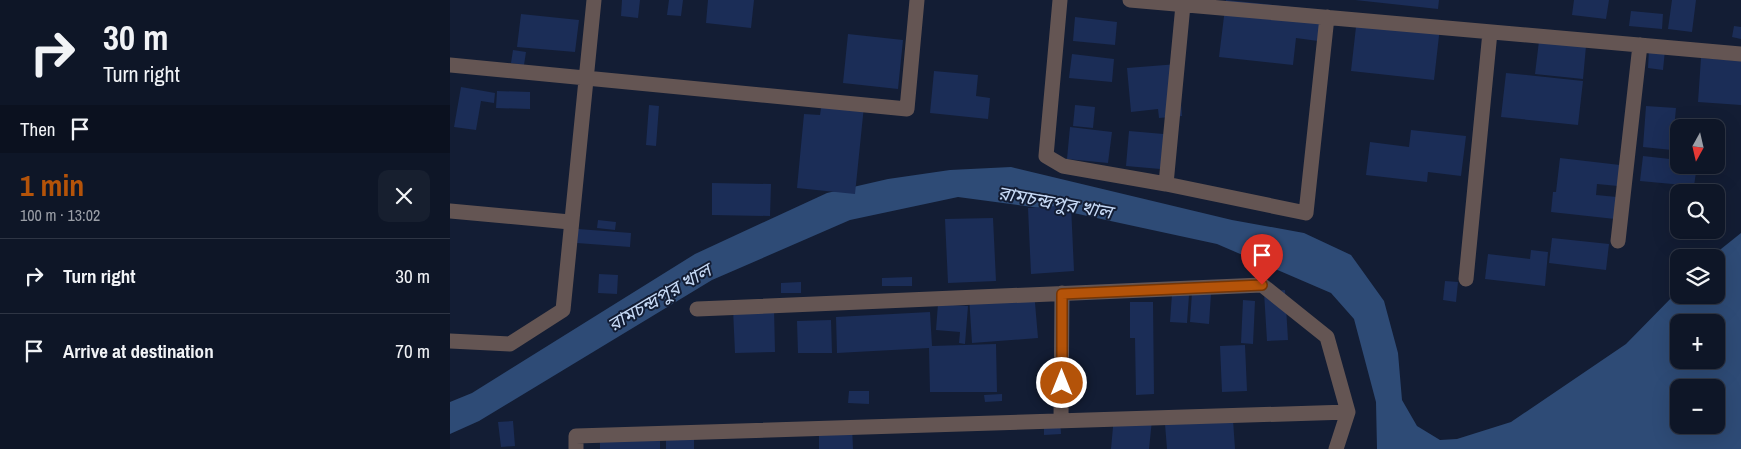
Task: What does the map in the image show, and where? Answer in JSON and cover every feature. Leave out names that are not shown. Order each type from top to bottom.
[{"type":"street","points":[[450,341],[510,344],[563,310],[570,222],[594,0]]},
{"type":"street","points":[[450,64],[907,108],[917,0]]},
{"type":"street","points":[[1060,0],[1046,156],[1063,166],[1166,184],[1306,213],[1327,17]]},
{"type":"street","points":[[1130,0],[1741,54]]},
{"type":"street","points":[[1166,184],[1183,5]]},
{"type":"street","points":[[1466,278],[1490,32]]},
{"type":"street","points":[[1618,241],[1640,45]]},
{"type":"street","points":[[450,210],[570,222]]},
{"type":"street","points":[[697,309],[1262,285],[1327,336],[1348,412],[1336,449]]},
{"type":"street","points":[[1061,419],[1062,294]]},
{"type":"street","points":[[576,449],[576,436],[1061,419],[1348,412]]},
{"type":"water","name":"রামচন্দ্রপুর খাল","points":[[1011,167],[1232,220],[1304,233],[1351,255],[1384,301],[1398,353],[1402,400],[1417,426],[1440,440],[1457,439],[1511,422],[1626,344],[1670,299],[1670,304],[1725,304],[1725,249],[1721,249],[1741,233],[1741,449],[1377,449],[1376,402],[1354,319],[1331,293],[1217,244],[1069,212],[958,197],[850,220],[712,280],[479,421],[450,434],[450,402],[472,393],[695,254],[827,193],[888,179],[950,170]]},
{"type":"building","points":[[622,0],[640,0],[638,18],[621,16]]},
{"type":"building","points":[[669,0],[683,0],[681,16],[667,15]]},
{"type":"building","points":[[708,0],[754,0],[751,28],[706,23]]},
{"type":"building","points":[[1226,0],[1321,10],[1318,41],[1296,38],[1293,65],[1219,57]]},
{"type":"building","points":[[1355,0],[1439,0],[1438,9]]},
{"type":"building","points":[[1574,0],[1609,0],[1606,19],[1572,15]]},
{"type":"building","points":[[1672,0],[1696,0],[1692,32],[1668,29]]},
{"type":"building","points":[[1631,11],[1663,14],[1662,29],[1629,26]]},
{"type":"building","points":[[521,14],[579,20],[575,52],[517,47]]},
{"type":"building","points":[[1075,17],[1117,22],[1115,45],[1073,41]]},
{"type":"building","points":[[1357,18],[1440,27],[1434,80],[1351,71]]},
{"type":"building","points":[[1734,26],[1741,27],[1741,39],[1732,37]]},
{"type":"building","points":[[848,34],[903,40],[898,89],[843,83]]},
{"type":"building","points":[[1539,41],[1586,46],[1583,79],[1535,74]]},
{"type":"building","points":[[1649,49],[1665,50],[1663,70],[1648,68]]},
{"type":"building","points":[[513,50],[526,52],[524,65],[511,63]]},
{"type":"building","points":[[1072,54],[1114,59],[1112,82],[1069,78]]},
{"type":"building","points":[[1701,58],[1741,61],[1741,105],[1698,102]]},
{"type":"building","points":[[1178,64],[1182,116],[1159,118],[1158,109],[1131,112],[1127,68]]},
{"type":"building","points":[[934,71],[978,75],[976,96],[990,98],[988,119],[930,113]]},
{"type":"building","points":[[1506,73],[1583,81],[1578,125],[1501,117]]},
{"type":"building","points":[[461,87],[495,93],[494,103],[481,101],[476,130],[454,127]]},
{"type":"building","points":[[497,91],[530,92],[530,109],[496,108]]},
{"type":"building","points":[[822,102],[864,106],[855,194],[797,188],[804,114],[820,115]]},
{"type":"building","points":[[649,105],[659,106],[656,146],[646,145]]},
{"type":"building","points":[[1075,105],[1095,107],[1093,128],[1073,126]]},
{"type":"building","points":[[1646,106],[1676,108],[1675,119],[1670,119],[1670,150],[1643,147]]},
{"type":"building","points":[[1070,127],[1112,132],[1108,163],[1067,159]]},
{"type":"building","points":[[1411,130],[1466,136],[1461,176],[1428,172],[1427,182],[1366,175],[1370,142],[1409,147]]},
{"type":"building","points":[[1129,131],[1175,135],[1172,170],[1126,166]]},
{"type":"building","points":[[1643,156],[1670,159],[1670,174],[1696,174],[1694,184],[1640,181]]},
{"type":"building","points":[[1560,158],[1620,165],[1618,186],[1597,184],[1596,195],[1617,197],[1615,219],[1551,212],[1553,192],[1556,192]]},
{"type":"building","points":[[712,183],[771,184],[770,216],[712,215]]},
{"type":"building","points":[[1071,205],[1074,271],[1031,274],[1028,208]]},
{"type":"building","points":[[993,218],[996,281],[948,283],[945,219]]},
{"type":"building","points":[[598,220],[616,222],[615,230],[597,228]]},
{"type":"building","points":[[578,229],[631,233],[630,247],[577,243]]},
{"type":"building","points":[[1552,238],[1609,244],[1606,270],[1549,263]]},
{"type":"building","points":[[1531,250],[1548,252],[1545,286],[1485,279],[1488,254],[1530,259]]},
{"type":"building","points":[[599,274],[618,275],[617,294],[598,293]]},
{"type":"building","points":[[912,277],[912,286],[882,286],[882,278]]},
{"type":"building","points":[[1445,281],[1458,282],[1456,302],[1443,300]]},
{"type":"building","points":[[801,282],[801,293],[781,293],[781,283]]},
{"type":"building","points":[[1285,290],[1288,340],[1267,341],[1264,292]]},
{"type":"building","points":[[1034,291],[1038,338],[972,343],[969,296]]},
{"type":"building","points":[[1192,292],[1211,294],[1209,324],[1190,322]]},
{"type":"building","points":[[1172,294],[1189,295],[1187,323],[1170,322]]},
{"type":"building","points":[[1243,300],[1255,301],[1253,344],[1241,343]]},
{"type":"building","points":[[1130,302],[1153,302],[1154,394],[1136,395],[1135,338],[1130,338]]},
{"type":"building","points":[[938,304],[968,306],[965,344],[959,343],[960,332],[936,330]]},
{"type":"building","points":[[774,308],[775,352],[735,353],[733,309]]},
{"type":"building","points":[[930,312],[932,346],[996,344],[997,392],[930,392],[929,348],[837,353],[836,317]]},
{"type":"building","points":[[831,320],[832,353],[798,353],[797,321]]},
{"type":"building","points":[[1245,345],[1247,391],[1222,392],[1220,346]]},
{"type":"building","points":[[849,391],[869,391],[869,404],[848,403]]},
{"type":"building","points":[[1002,394],[1002,401],[985,402],[984,395]]},
{"type":"building","points":[[1114,416],[1152,420],[1149,449],[1111,449]]},
{"type":"building","points":[[1060,418],[1061,434],[1044,435],[1044,419]]},
{"type":"building","points":[[1233,420],[1235,449],[1167,449],[1165,424]]},
{"type":"building","points":[[513,421],[515,446],[501,447],[498,422]]},
{"type":"building","points":[[852,425],[853,449],[819,449],[819,426]]},
{"type":"building","points":[[666,432],[694,432],[694,449],[666,449]]},
{"type":"building","points":[[660,435],[660,449],[600,449],[600,436]]},
{"type":"route","points":[[1062,383],[1062,294],[1262,285]]}]
